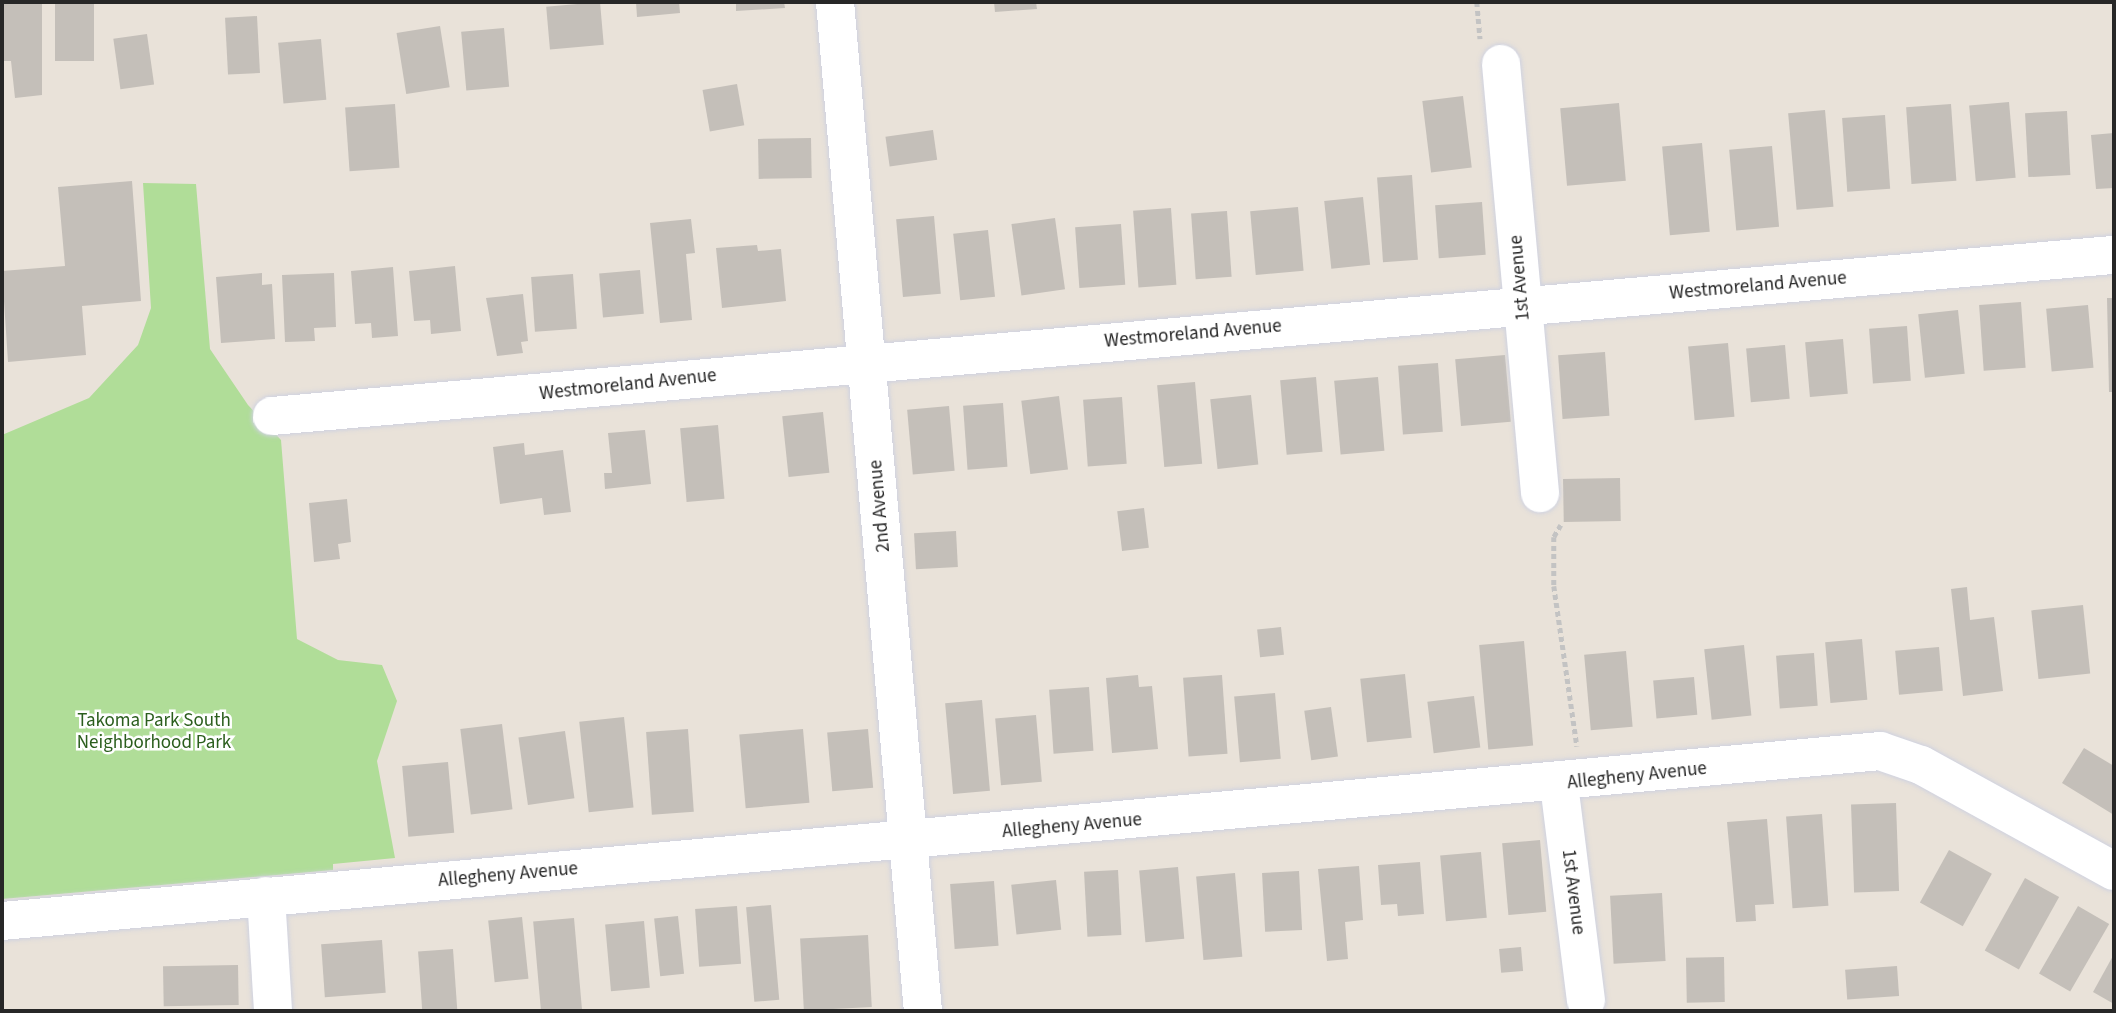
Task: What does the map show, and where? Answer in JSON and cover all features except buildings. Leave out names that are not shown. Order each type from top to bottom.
[{"type":"street","name":"2nd Avenue","points":[[835,2],[923,1011]]},
{"type":"street","name":"1st Avenue","points":[[1501,64],[1540,493]]},
{"type":"street","name":"Westmoreland Avenue","points":[[272,416],[868,361],[2114,255]]},
{"type":"street","name":"Allegheny Avenue","points":[[2,921],[1570,782],[1880,751],[1921,765],[2114,871]]},
{"type":"street","name":"1st Avenue","points":[[1570,782],[1586,1000]]},
{"type":"street","points":[[266,896],[273,1011]]},
{"type":"path","points":[[1561,525],[1554,537],[1554,586],[1570,782]]},
{"type":"green space","name":"Takoma Park South Neighborhood Park","points":[[143,183],[196,184],[210,349],[248,405],[281,440],[297,639],[338,660],[382,665],[397,701],[377,761],[395,858],[333,864],[333,870],[2,899],[2,435],[89,398],[138,345],[151,308]]}]
